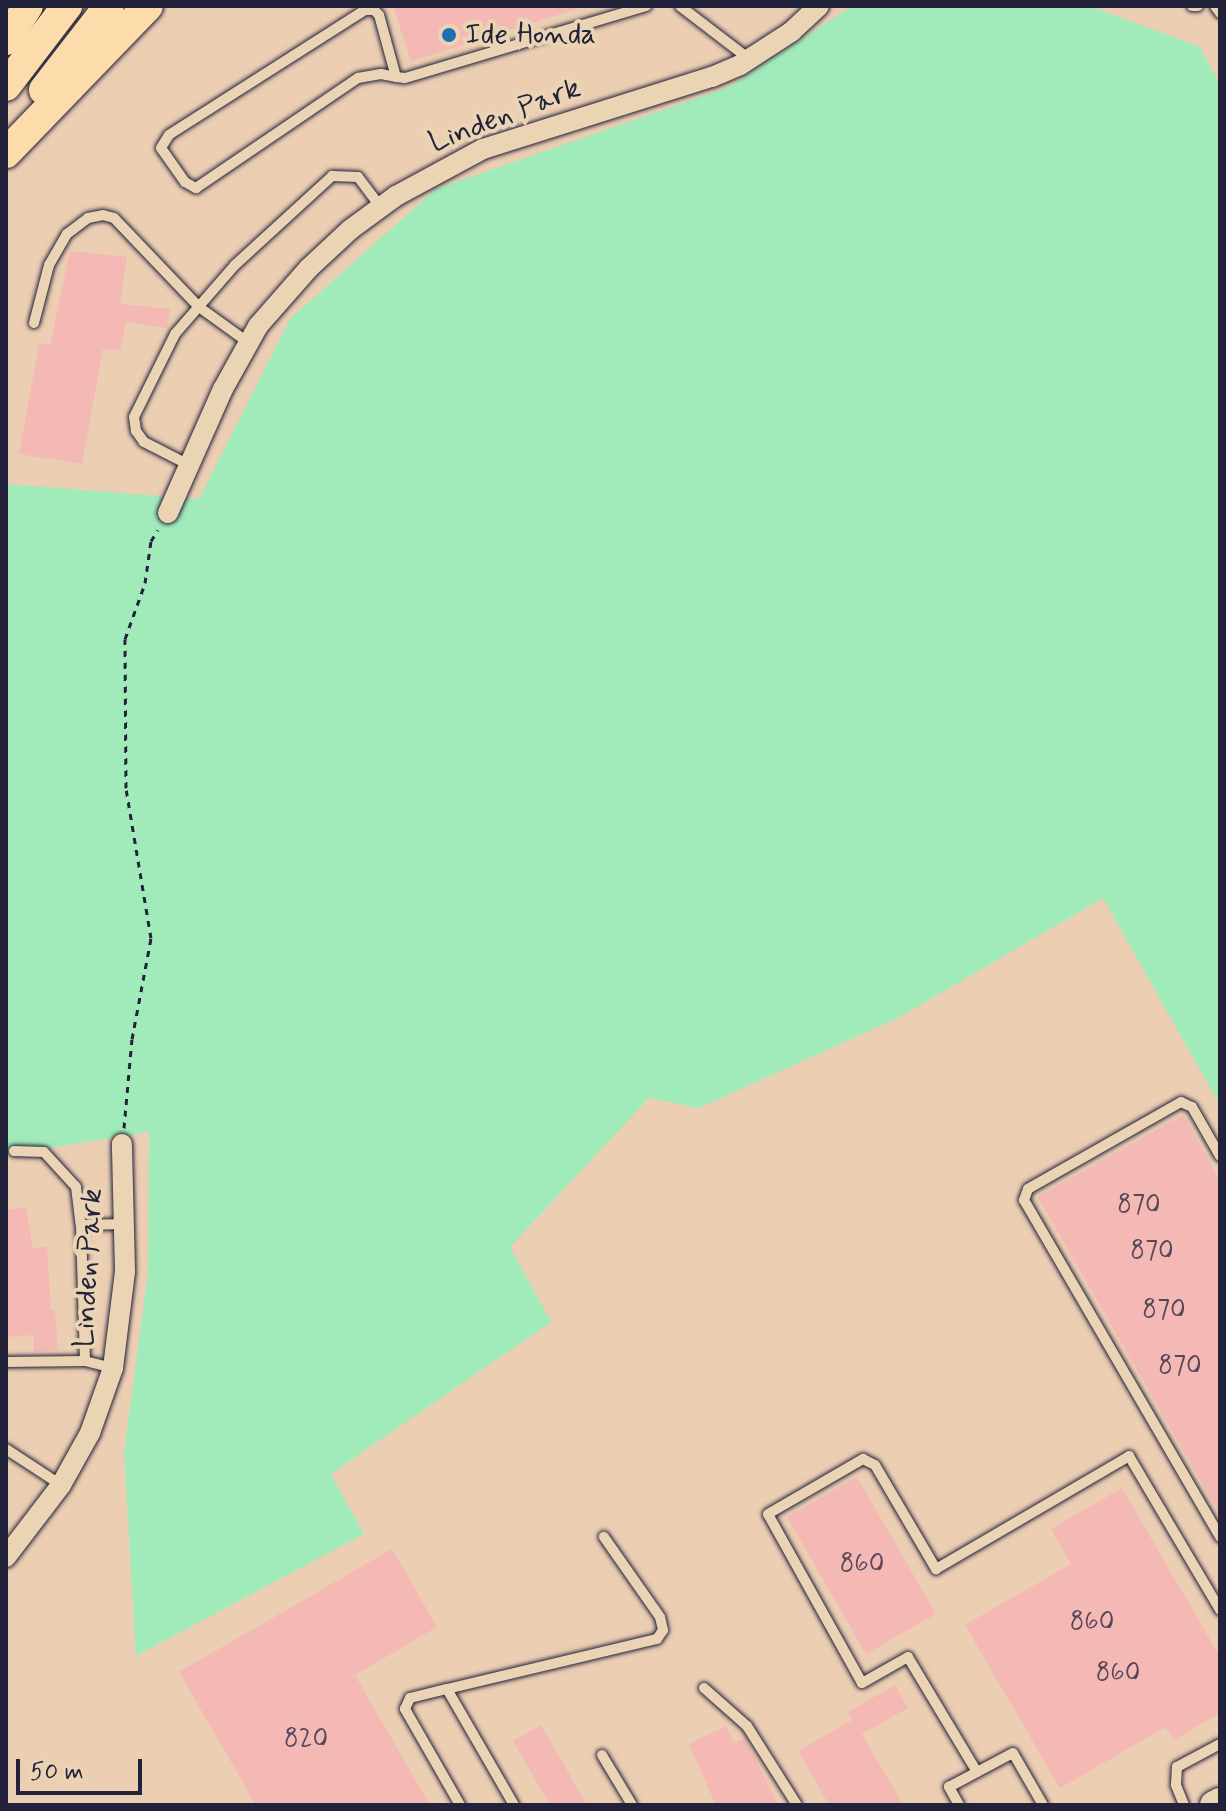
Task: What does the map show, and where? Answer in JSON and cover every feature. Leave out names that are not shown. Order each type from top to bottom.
[{"type":"main road","points":[[6,40],[28,6]]},
{"type":"main road","points":[[6,86],[67,6]]},
{"type":"main road","points":[[6,151],[43,92],[109,6]]},
{"type":"main road","points":[[6,151],[148,6]]},
{"type":"main road","points":[[1214,1805],[1220,1802]]},
{"type":"street","name":"Linden Park","points":[[168,513],[258,326],[309,268],[381,207],[483,149],[712,77],[749,59],[791,32],[819,6]]},
{"type":"street","name":"Linden Park","points":[[6,1557],[61,1485],[90,1433],[113,1368],[125,1271],[122,1144]]},
{"type":"lane","points":[[396,77],[379,15],[369,9],[169,135],[161,148],[185,182],[196,188],[358,78],[381,74],[396,77],[405,78],[647,6]]},
{"type":"lane","points":[[680,6],[749,59]]},
{"type":"lane","points":[[1192,6],[1198,6]]},
{"type":"lane","points":[[1215,6],[1220,13]]},
{"type":"lane","points":[[189,465],[144,442],[136,431],[134,417],[175,334],[235,265],[332,176],[358,177],[381,207]]},
{"type":"lane","points":[[34,323],[49,265],[67,234],[88,218],[103,215],[114,218],[199,307],[249,343]]},
{"type":"lane","points":[[1220,1156],[1192,1107],[1181,1102],[1028,1189],[1024,1200],[1220,1537]]},
{"type":"lane","points":[[14,1151],[44,1152],[76,1187],[81,1225],[85,1361]]},
{"type":"lane","points":[[81,1225],[125,1224]]},
{"type":"lane","points":[[6,1362],[85,1361],[113,1368]]},
{"type":"lane","points":[[6,1449],[61,1485]]},
{"type":"lane","points":[[977,1772],[908,1657],[862,1683],[768,1514],[863,1459],[875,1465],[936,1569],[1129,1456],[1220,1610]]},
{"type":"lane","points":[[460,1805],[405,1709],[410,1698],[657,1639],[663,1630],[660,1617],[604,1537]]},
{"type":"lane","points":[[704,1688],[747,1726],[797,1805]]},
{"type":"lane","points":[[447,1689],[514,1805]]},
{"type":"lane","points":[[1184,1805],[1176,1785],[1177,1767],[1220,1744]]},
{"type":"lane","points":[[959,1805],[949,1787],[1013,1753],[1043,1805]]},
{"type":"lane","points":[[602,1755],[632,1805]]},
{"type":"path","points":[[122,1144],[132,1039],[151,938],[126,788],[125,639],[145,583],[151,541],[168,513]]},
{"type":"green space","points":[[852,6],[1089,6],[1200,47],[1220,85],[1220,1105],[1103,898],[898,1018],[699,1108],[649,1098],[510,1247],[551,1322],[331,1474],[364,1534],[136,1656],[124,1452],[148,1273],[149,1132],[6,1155],[6,484],[199,499],[290,319],[436,189],[729,87]]},
{"type":"building","name":"Ide Honda","points":[[393,6],[576,6],[577,9],[411,61]]},
{"type":"building","points":[[70,251],[127,257],[120,304],[170,309],[167,328],[126,322],[120,350],[103,349],[82,464],[19,454],[39,344],[50,345]]},
{"type":"building","points":[[1183,1115],[1220,1181],[1220,1514],[1038,1197]]},
{"type":"building","points":[[26,1208],[33,1248],[47,1247],[51,1310],[55,1310],[58,1350],[34,1352],[34,1335],[6,1337],[6,1209]]},
{"type":"building","points":[[857,1477],[936,1614],[866,1654],[787,1517]]},
{"type":"building","points":[[1122,1488],[1220,1657],[1220,1713],[1174,1740],[1166,1727],[1060,1788],[965,1625],[1071,1564],[1051,1529]]},
{"type":"building","points":[[392,1549],[437,1627],[355,1675],[430,1805],[256,1805],[179,1672]]},
{"type":"building","points":[[895,1685],[908,1708],[862,1734],[903,1805],[829,1805],[798,1751],[852,1720],[848,1712]]},
{"type":"building","points":[[541,1725],[587,1805],[550,1805],[513,1741]]},
{"type":"building","points":[[726,1726],[734,1743],[745,1738],[778,1805],[716,1805],[689,1744]]},
{"type":"place","name":"Ide Honda","points":[[449,35]]}]
